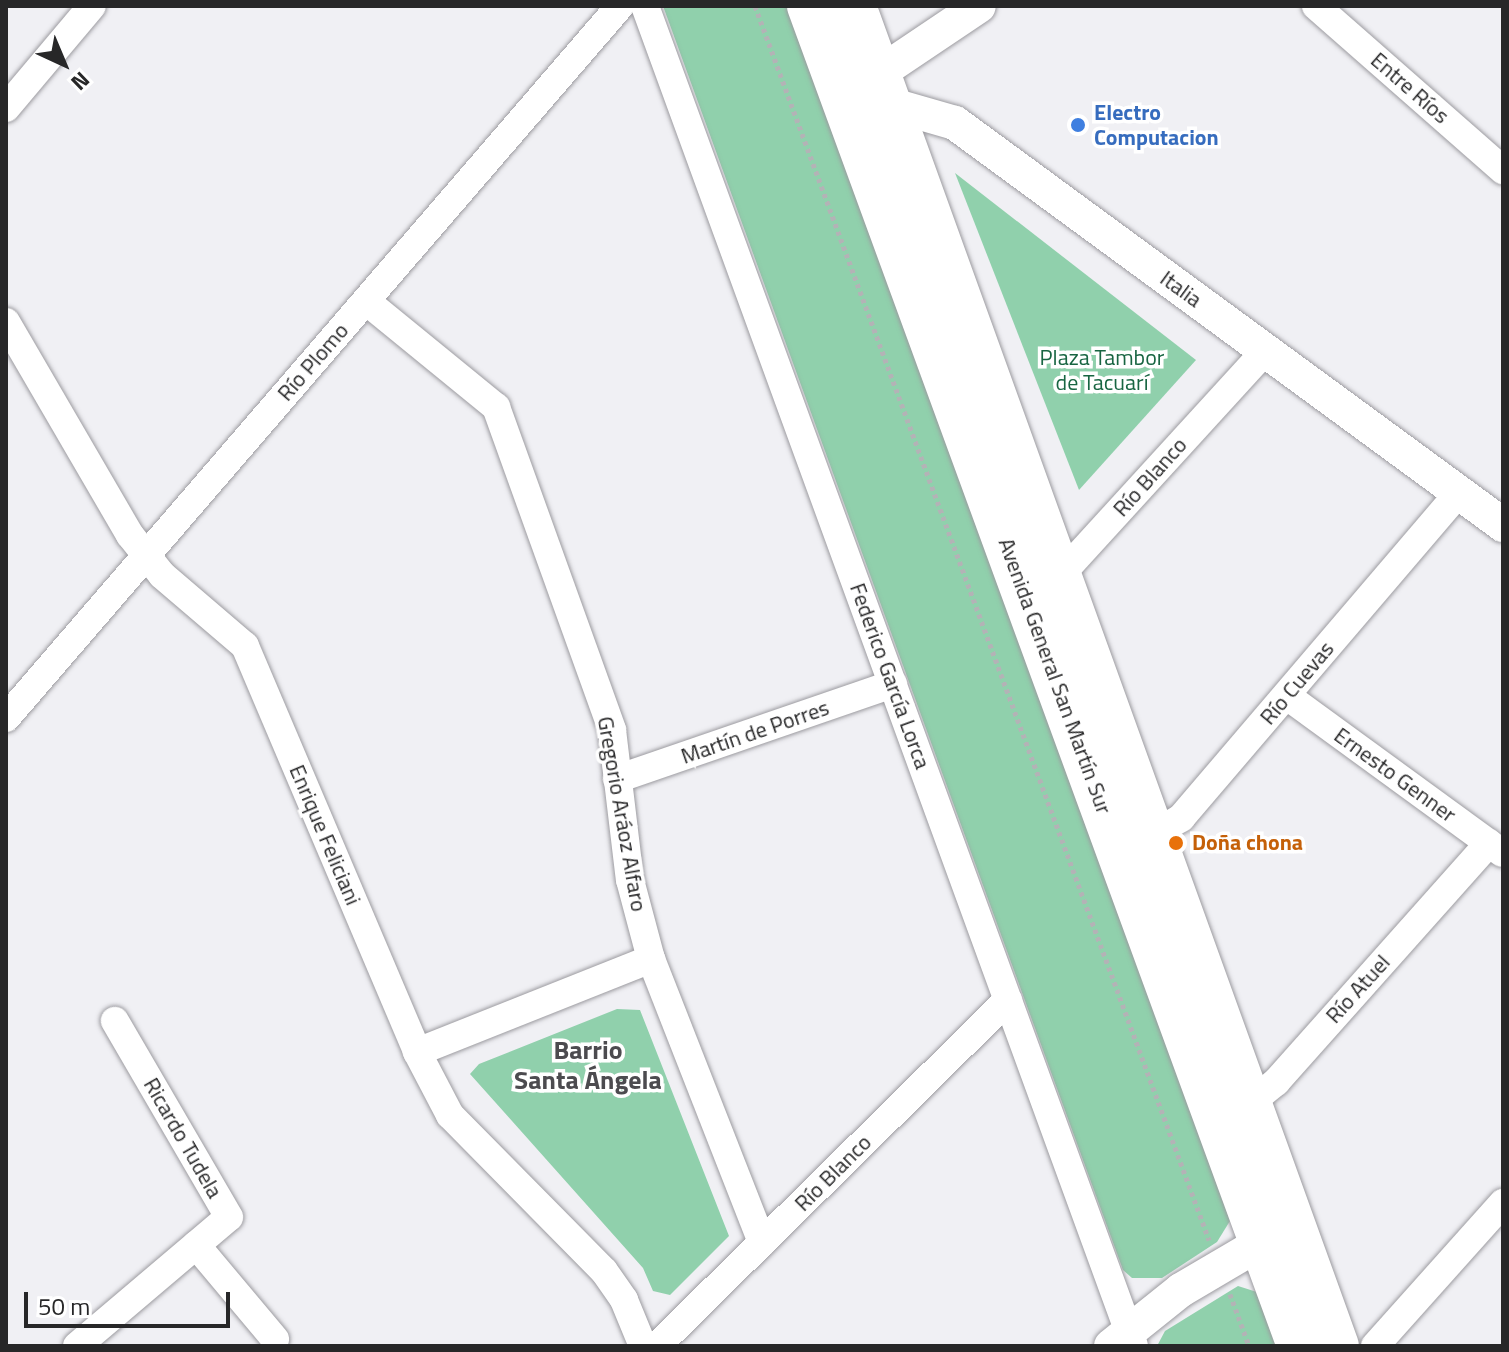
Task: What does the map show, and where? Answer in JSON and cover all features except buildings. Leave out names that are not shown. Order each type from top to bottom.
[{"type":"main road","name":"Avenida General San Martín Sur","points":[[809,6],[840,96],[1042,579]]},
{"type":"main road","name":"Avenida General San Martín Sur","points":[[854,6],[885,88],[1042,579],[1234,1114],[1278,1233],[1337,1346]]},
{"type":"main road","name":"Avenida General San Martín Sur","points":[[1278,1233],[1299,1346]]},
{"type":"street","points":[[6,108],[92,6]]},
{"type":"street","name":"Río Plomo","points":[[6,718],[620,6]]},
{"type":"street","name":"Federico García Lorca","points":[[645,6],[1008,1000],[1125,1340]]},
{"type":"street","points":[[885,88],[979,6]]},
{"type":"street","name":"Entre Ríos","points":[[1316,6],[1503,170]]},
{"type":"street","name":"Italia","points":[[840,96],[885,88],[955,123],[1503,525]]},
{"type":"street","name":"Gregorio Aráoz Alfaro","points":[[366,301],[496,407],[612,730],[630,880],[651,959],[762,1242]]},
{"type":"street","name":"Enrique Feliciani","points":[[6,322],[114,511],[146,556],[245,646],[417,1052],[464,1132],[604,1271],[624,1300],[643,1346]]},
{"type":"street","name":"Río Blanco","points":[[1042,579],[1265,351]]},
{"type":"street","name":"Río Cuevas","points":[[1137,844],[1181,818],[1459,493]]},
{"type":"street","name":"Martín de Porres","points":[[617,779],[893,684]]},
{"type":"street","name":"Ernesto Genner","points":[[1287,696],[1496,848]]},
{"type":"street","name":"Río Atuel","points":[[1234,1114],[1496,848]]},
{"type":"street","points":[[417,1052],[651,959]]},
{"type":"street","name":"Río Blanco","points":[[657,1346],[1008,1000]]},
{"type":"street","name":"Ricardo Tudela","points":[[77,1346],[229,1217],[115,1021]]},
{"type":"street","points":[[1375,1346],[1503,1203]]},
{"type":"street","points":[[1125,1340],[1219,1266],[1278,1233]]},
{"type":"street","points":[[196,1245],[275,1339]]},
{"type":"path","points":[[755,6],[1249,1346]]},
{"type":"green space","points":[[663,6],[795,6],[1233,1216],[1217,1242],[1162,1278],[1132,1278],[1123,1270]]},
{"type":"green space","name":"Plaza Tambor de Tacuarí","points":[[955,173],[1196,360],[1079,490]]},
{"type":"green space","points":[[617,1009],[640,1010],[729,1236],[670,1295],[653,1291],[643,1268],[470,1074],[479,1064]]},
{"type":"green space","points":[[1238,1286],[1260,1293],[1283,1346],[1157,1346],[1165,1331]]},
{"type":"place","name":"Electro Computacion","points":[[1078,125]]},
{"type":"place","name":"Doña chona","points":[[1176,843]]},
{"type":"district","name":"Barrio Santa Ángela","points":[[588,1065]]}]
